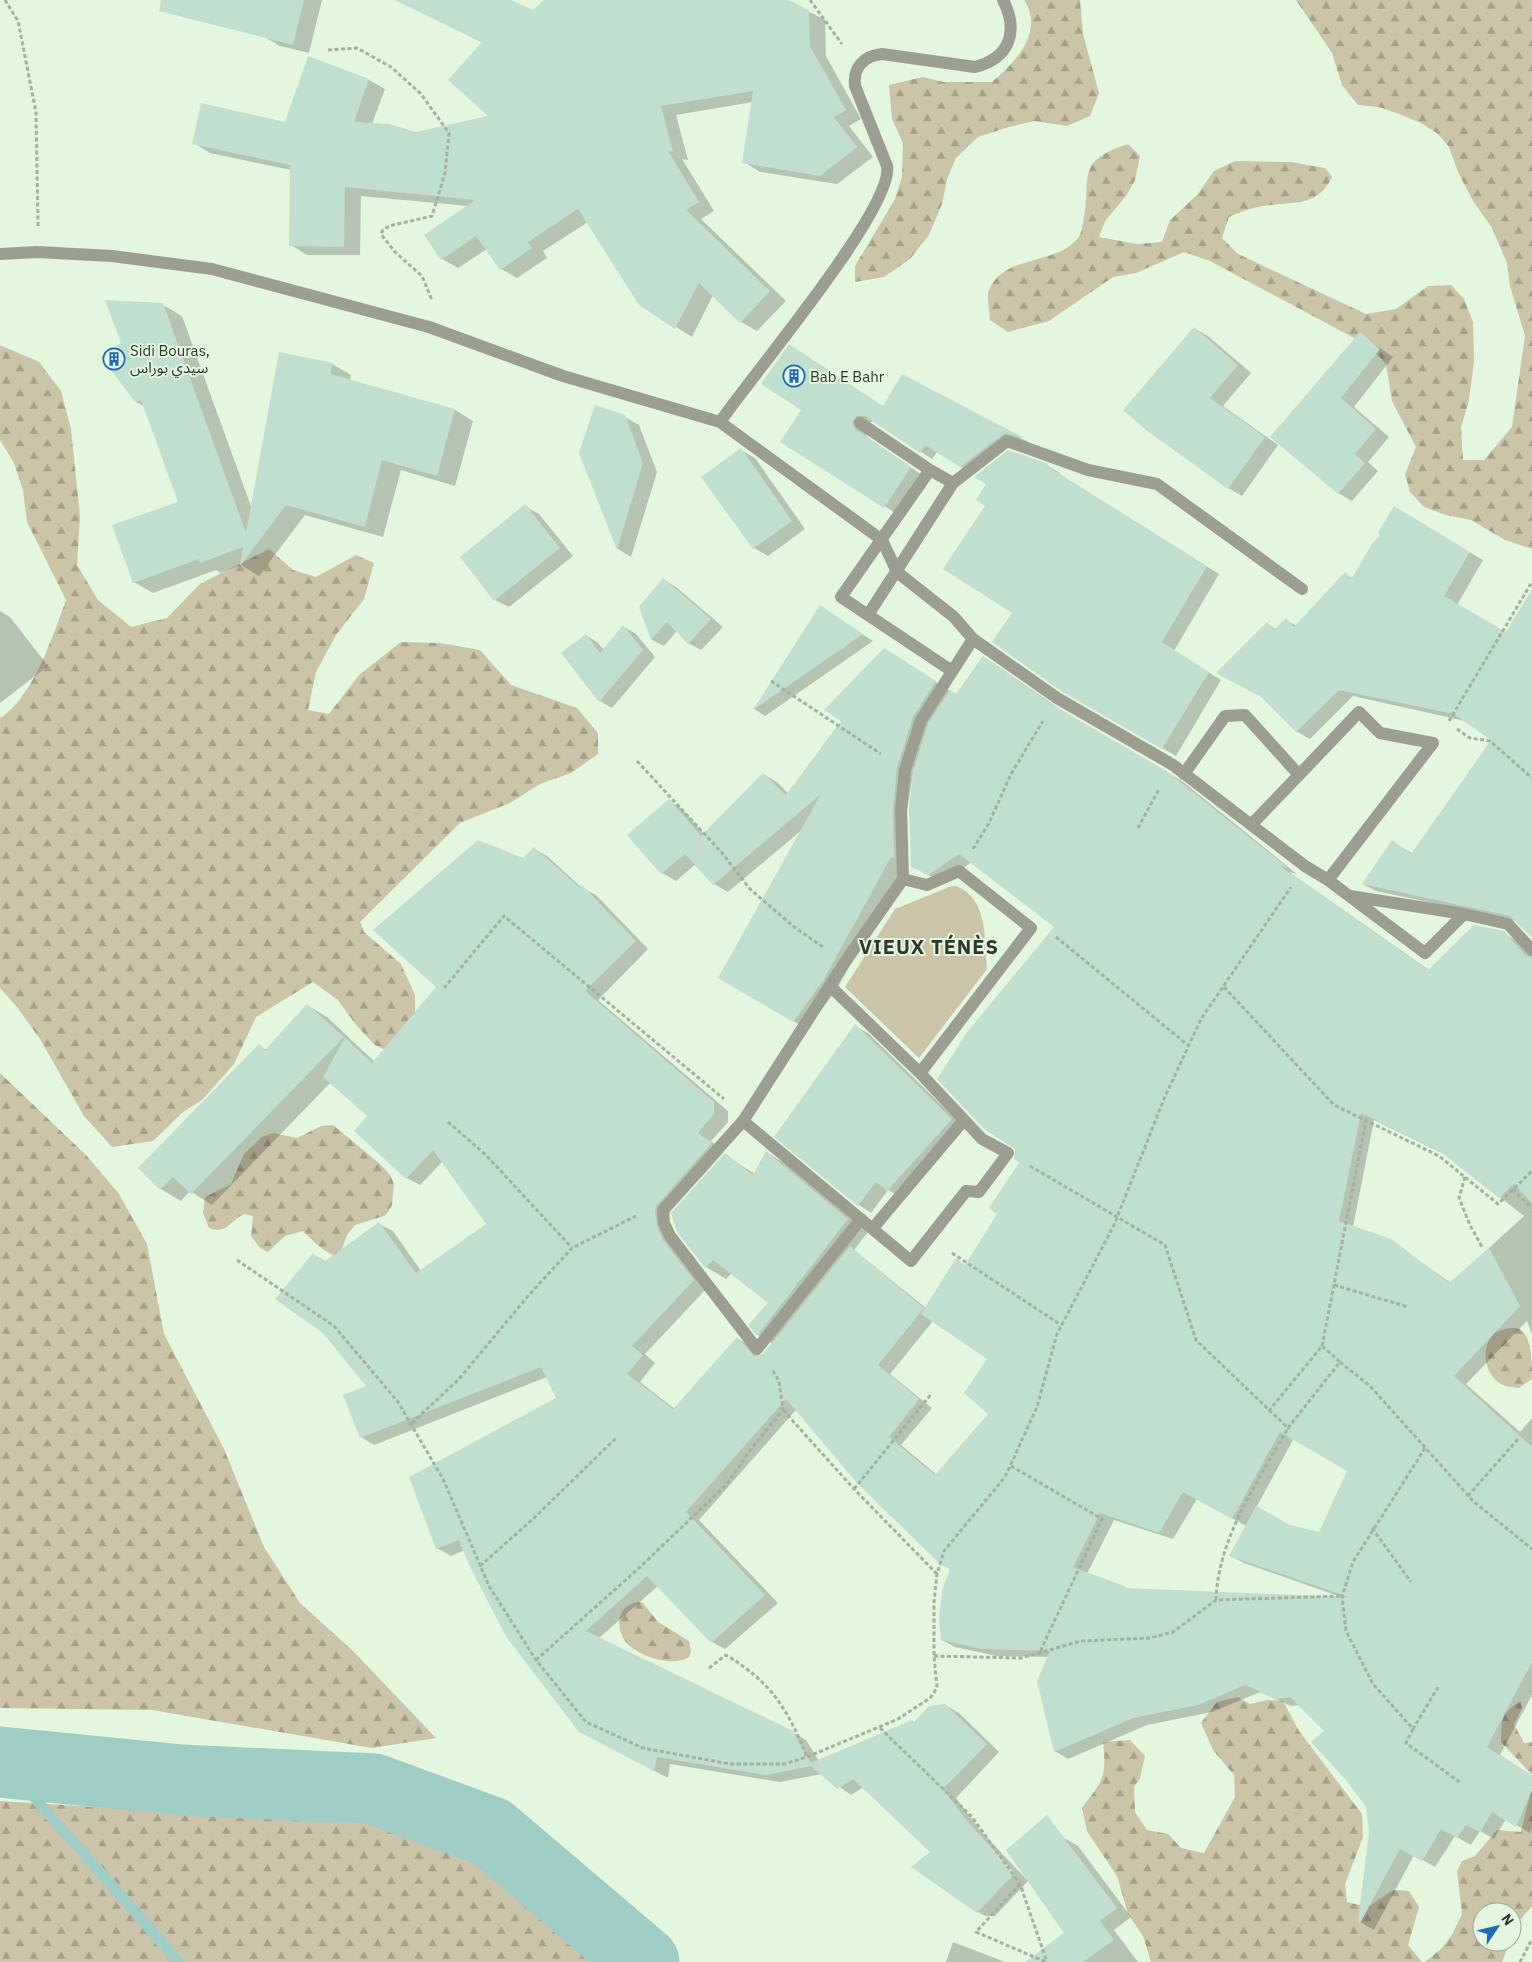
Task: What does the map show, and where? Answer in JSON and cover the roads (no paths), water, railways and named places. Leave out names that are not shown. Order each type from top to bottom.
[{"type":"street","points":[[720,422],[737,397],[839,265],[884,188],[889,174],[855,86],[854,74],[856,69],[868,58],[882,54],[975,66],[990,63],[998,58],[1011,33],[1010,14],[1003,0]]},
{"type":"street","points":[[0,254],[37,252],[112,256],[212,268],[428,327],[563,376],[720,422],[882,540],[897,572],[954,617],[973,640],[1057,698],[1173,765],[1305,866],[1328,880],[1425,953],[1464,914]]},
{"type":"street","points":[[860,423],[930,470],[953,483]]},
{"type":"street","points":[[868,615],[953,483],[1007,441],[1088,470],[1157,484],[1302,589]]},
{"type":"street","points":[[930,470],[841,598],[952,671]]},
{"type":"street","points":[[861,1219],[757,1349],[670,1236],[664,1224],[663,1210],[745,1119],[845,962],[903,879],[901,809],[905,770],[921,720],[973,640]]},
{"type":"street","points":[[1251,825],[1359,712],[1380,733],[1432,743],[1328,880]]},
{"type":"street","points":[[1184,774],[1225,716],[1245,715],[1299,775]]},
{"type":"street","points":[[903,879],[927,885],[959,871],[1031,928],[920,1073]]},
{"type":"street","points":[[1346,895],[1464,914],[1508,924],[1532,950]]},
{"type":"street","points":[[745,1119],[911,1261],[966,1192],[979,1192],[1008,1153],[982,1139],[920,1073],[830,986]]},
{"type":"street","points":[[873,1228],[964,1120]]},
{"type":"waterway","points":[[0,1762],[182,1780],[374,1789],[491,1832],[644,1962]]},
{"type":"waterway","points":[[4,1763],[179,1962]]},
{"type":"place","name":"Sidi Bouras, سيدي بوراس","points":[[114,359]]},
{"type":"place","name":"Bab E Bahr","points":[[794,376]]},
{"type":"district","name":"VIEUX TÉNÈS","points":[[929,946]]}]
